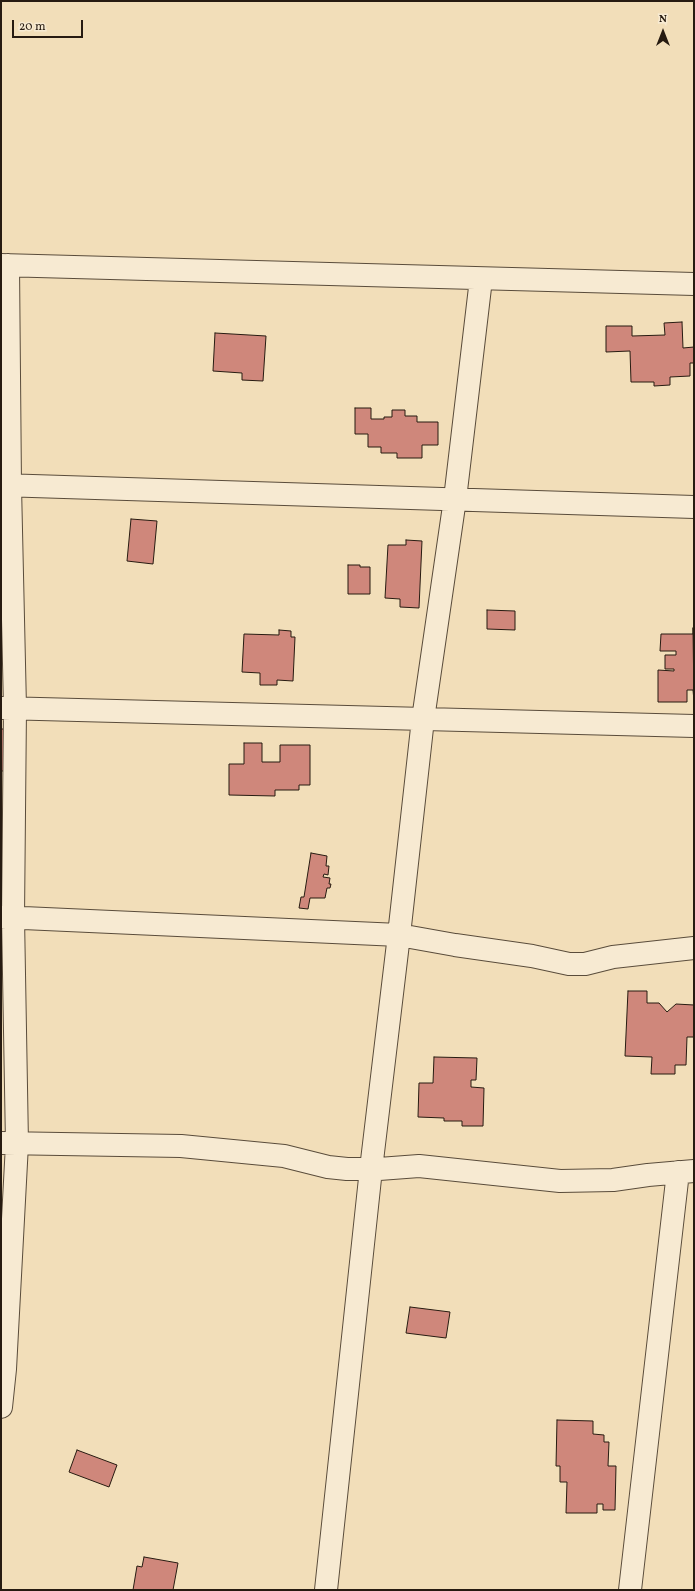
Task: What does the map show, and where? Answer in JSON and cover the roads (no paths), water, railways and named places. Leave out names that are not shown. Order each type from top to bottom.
[{"type":"street","points":[[1,1407],[9,1144],[5,265],[694,284]]},
{"type":"street","points":[[326,1590],[371,1169],[423,719],[455,499],[481,279]]},
{"type":"street","points":[[5,486],[694,507]]},
{"type":"street","points":[[8,708],[694,726]]},
{"type":"street","points":[[7,917],[399,935],[532,956],[569,964],[585,964],[613,957],[694,948]]},
{"type":"street","points":[[9,1144],[180,1146],[284,1156],[328,1167],[347,1169],[419,1166],[560,1181],[613,1180],[686,1171],[630,1590]]}]
